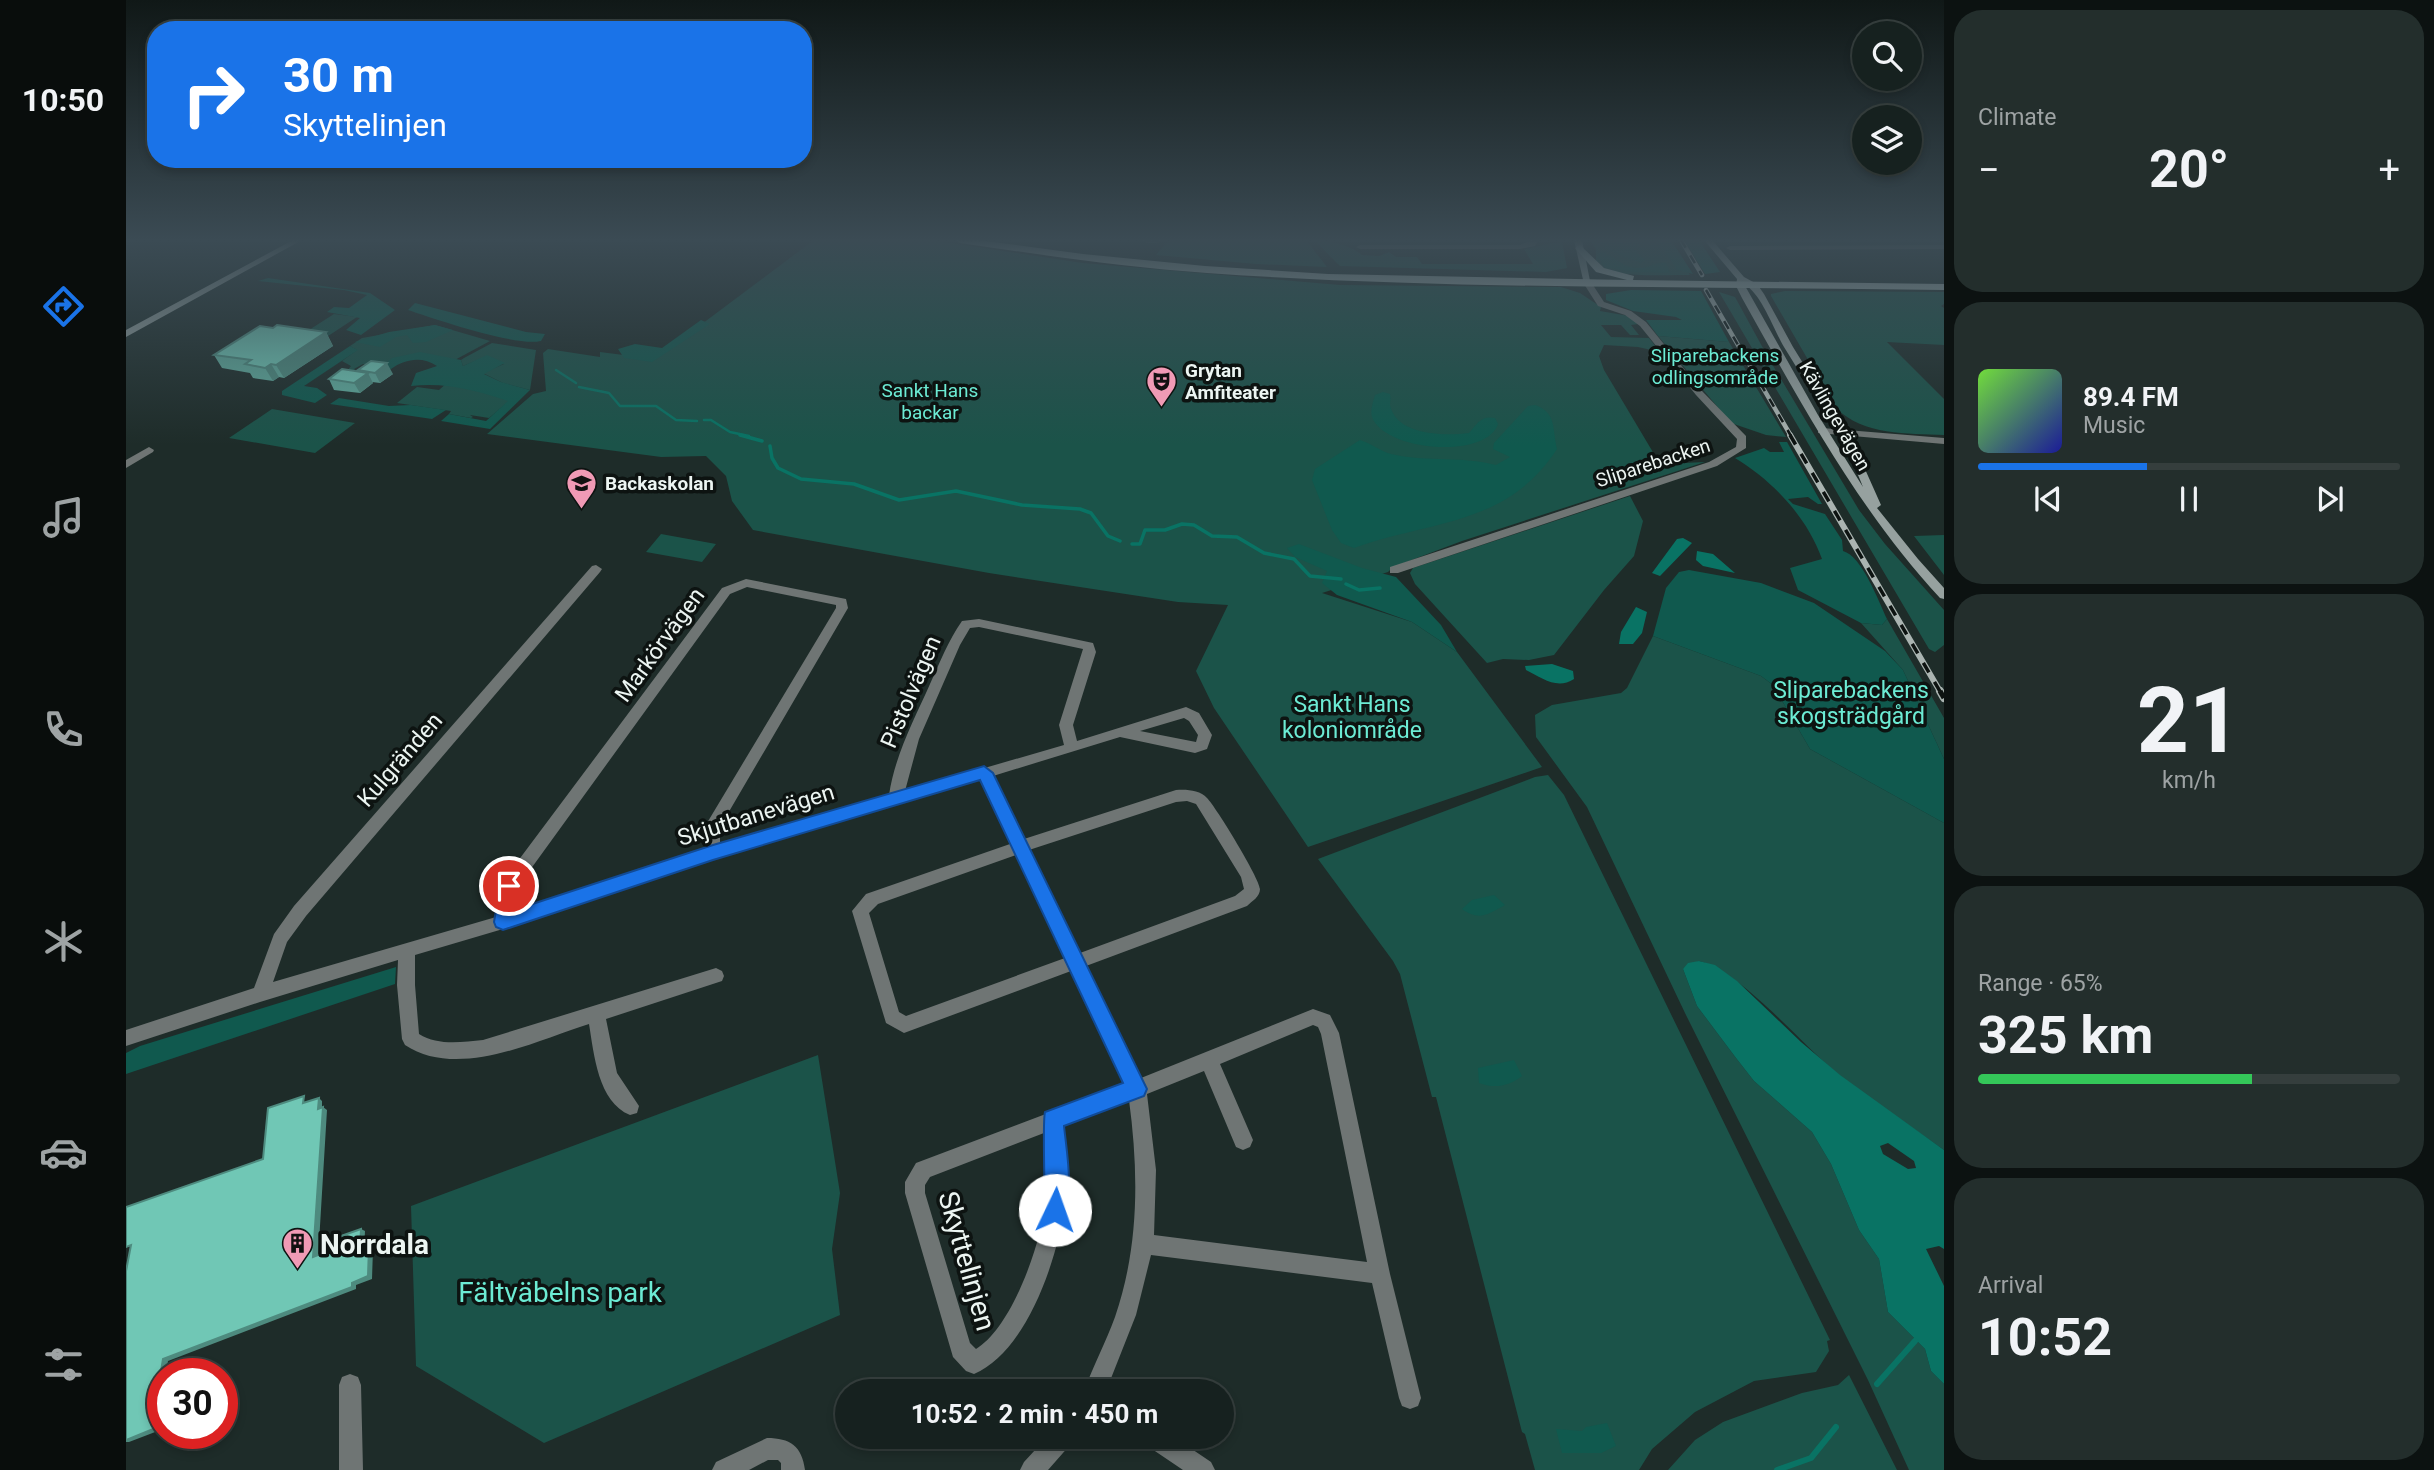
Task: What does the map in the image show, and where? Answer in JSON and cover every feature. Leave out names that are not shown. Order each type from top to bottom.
[{"type":"main road","points":[[126,334],[172,309]]},
{"type":"main road","name":"Kävlingevägen","points":[[1752,309],[1822,431],[1880,521],[1906,555],[1944,596]]},
{"type":"main road","name":"Kävlingevägen","points":[[1768,309],[1844,433],[1866,478],[1880,521]]},
{"type":"street","name":"Sliparebacken","points":[[1394,570],[1713,464],[1741,448],[1742,438],[1699,393],[1643,324],[1628,313],[1615,309]]},
{"type":"street","points":[[1822,431],[1944,441]]},
{"type":"street","points":[[126,465],[149,450]]},
{"type":"street","name":"Kulgränden","points":[[260,994],[280,939],[300,911],[596,569]]},
{"type":"street","name":"Markörvägen","points":[[503,922],[509,886],[726,591],[746,583],[842,602],[842,608],[712,827],[713,852]]},
{"type":"street","name":"Pistolvägen","points":[[896,799],[898,777],[909,748],[955,642],[966,624],[979,623],[1088,646],[1090,652],[1066,725],[1072,748]]},
{"type":"street","name":"Skjutbanevägen","points":[[126,1038],[260,994],[503,922],[713,852],[1072,748],[1120,732],[1186,712],[1194,717],[1205,735],[1205,741],[1195,748],[1185,747],[1120,732]]},
{"type":"street","points":[[984,773],[1022,846],[1137,1089],[1145,1138],[1148,1187],[1144,1244],[1135,1292],[1116,1347],[1101,1379]]},
{"type":"street","points":[[1188,795],[1200,800],[1247,874],[1252,892],[1241,901],[904,1024],[892,1017],[860,911],[872,899],[1022,846],[1176,796],[1188,795]]},
{"type":"street","points":[[407,951],[406,985],[411,1039],[422,1048],[449,1051],[483,1048],[716,976]]},
{"type":"street","points":[[596,1013],[608,1082],[630,1106]]},
{"type":"street","name":"Skyttelinjen","points":[[1053,1120],[1057,1163],[1055,1210],[1041,1264],[1004,1337],[984,1359],[974,1363],[961,1349],[915,1193],[915,1182],[923,1170],[1053,1120],[1137,1089],[1209,1061],[1313,1017],[1324,1021],[1330,1032],[1380,1274],[1410,1398]]},
{"type":"street","points":[[1209,1061],[1243,1140]]},
{"type":"street","points":[[1144,1244],[1380,1274]]},
{"type":"street","points":[[350,1385],[351,1470]]},
{"type":"street","points":[[724,1470],[767,1449],[782,1449],[792,1458],[793,1470]]},
{"type":"street","points":[[1032,1470],[1051,1449]]},
{"type":"street","points":[[1172,1449],[1203,1470]]},
{"type":"green space","points":[[332,309],[395,310],[361,335],[346,330],[360,318],[327,312]]},
{"type":"green space","points":[[436,309],[526,332],[545,334],[541,341],[513,340],[408,310]]},
{"type":"green space","name":"Sankt Hans backar","points":[[722,309],[1601,309],[1600,311],[1629,316],[1638,324],[1631,325],[1639,335],[1630,335],[1621,325],[1601,325],[1611,337],[1649,338],[1660,352],[1638,347],[1604,345],[1599,356],[1604,370],[1660,464],[1705,462],[1462,541],[1393,567],[1388,572],[1322,593],[1412,622],[1457,652],[1542,767],[1308,847],[1214,708],[1196,671],[1228,605],[1178,602],[989,573],[753,530],[732,501],[726,476],[706,456],[661,457],[487,434],[533,394],[546,391],[543,353],[548,349],[600,357],[600,352],[655,359]]},
{"type":"green space","points":[[1627,309],[1711,309],[1729,342],[1658,336],[1646,320],[1682,320]]},
{"type":"green space","points":[[1729,309],[1741,309],[1859,510],[1885,544],[1944,610],[1944,645],[1935,652],[1929,649]]},
{"type":"green space","points":[[1778,309],[1944,309],[1944,345],[1887,342],[1944,399],[1944,435],[1901,433],[1873,428],[1859,424],[1836,408]]},
{"type":"green space","points":[[334,314],[357,317],[322,340],[298,337]]},
{"type":"green space","points":[[701,320],[710,324],[652,362],[624,358],[618,349],[635,344],[662,348]]},
{"type":"green space","points":[[435,325],[490,341],[451,362],[408,357],[392,367],[363,364],[354,369],[357,371],[353,373],[347,371],[351,366],[342,361],[357,350],[350,346],[362,338]]},
{"type":"green space","points":[[435,325],[453,330],[426,342],[413,343],[407,335],[396,337],[380,347],[355,342],[389,332]]},
{"type":"green space","name":"Sliparebackens odlingsområde","points":[[1658,336],[1729,342],[1786,437],[1766,435],[1731,423]]},
{"type":"green space","points":[[492,343],[536,350],[530,390],[503,383],[483,373],[504,364],[487,356],[463,366],[461,360]]},
{"type":"green space","points":[[350,346],[358,350],[304,386],[317,388],[327,395],[315,403],[282,395],[282,391]]},
{"type":"green space","points":[[420,352],[461,360],[463,366],[487,355],[505,363],[484,374],[530,390],[490,429],[441,421],[449,414],[486,421],[508,401],[460,388],[411,386],[416,373],[437,366],[425,361],[414,360],[391,369],[381,368],[392,358]]},
{"type":"green space","points":[[448,382],[515,396],[489,418],[470,415],[473,417],[471,418],[449,414],[451,411],[397,403],[417,387],[439,390]]},
{"type":"green space","points":[[1383,392],[1390,394],[1394,415],[1402,423],[1423,432],[1469,433],[1486,418],[1495,418],[1498,424],[1490,435],[1475,443],[1456,447],[1414,444],[1395,438],[1380,429],[1372,417],[1375,395]]},
{"type":"green space","points":[[339,398],[389,406],[411,405],[446,410],[432,419],[330,404]]},
{"type":"green space","points":[[1535,405],[1550,417],[1557,449],[1537,474],[1515,493],[1466,517],[1354,548],[1341,543],[1332,530],[1312,480],[1315,469],[1360,440],[1396,455],[1496,465],[1510,457],[1493,449],[1494,443],[1528,406]]},
{"type":"green space","points":[[272,409],[355,423],[315,453],[229,438]]},
{"type":"green space","points":[[1779,442],[1787,442],[1822,504],[1808,497],[1788,499],[1793,504],[1825,514],[1842,540],[1843,551],[1857,561],[1869,580],[1887,619],[1882,625],[1861,623],[1798,590],[1790,568],[1822,559],[1816,544],[1787,501],[1763,478],[1735,458],[1764,448],[1770,452],[1784,452]]},
{"type":"green space","points":[[1630,496],[1643,521],[1634,556],[1554,655],[1487,663],[1415,584],[1410,573],[1413,568]]},
{"type":"green space","points":[[661,534],[716,544],[702,562],[646,552]]},
{"type":"green space","points":[[1944,535],[1944,575],[1914,536]]},
{"type":"green space","points":[[1299,544],[1362,568],[1396,577],[1441,625],[1457,652],[1412,622],[1337,595],[1322,583],[1327,571],[1295,557],[1287,548]]},
{"type":"green space","name":"Sliparebackens skogsträdgård","points":[[1689,570],[1761,583],[1814,603],[1885,651],[1903,670],[1944,759],[1944,823],[1810,749],[1773,685],[1761,676],[1653,636],[1666,588],[1679,572]]},
{"type":"green space","points":[[1887,619],[1944,718],[1944,759],[1903,670],[1861,623],[1882,625]]},
{"type":"green space","points":[[1653,636],[1761,676],[1773,685],[1810,749],[1944,823],[1944,1150],[1839,1075],[1734,979],[1699,961],[1683,969],[1697,1006],[1736,1058],[1754,1081],[1812,1132],[1831,1164],[1859,1230],[1879,1259],[1888,1312],[1925,1349],[1931,1371],[1944,1384],[1944,1470],[1909,1470],[1868,1380],[1685,1013],[1587,807],[1536,737],[1535,715],[1552,705],[1621,693],[1627,688]]},
{"type":"green space","points":[[1548,775],[1564,795],[1830,1340],[1827,1341],[1829,1351],[1816,1372],[1754,1381],[1695,1412],[1652,1449],[1639,1470],[1535,1470],[1525,1434],[1522,1432],[1436,1097],[1432,1097],[1400,974],[1318,859],[1535,777]]},
{"type":"green space","points":[[1494,895],[1505,905],[1493,912],[1478,916],[1462,909],[1472,900]]},
{"type":"green space","points":[[396,967],[395,984],[126,1074],[126,1053],[140,1046]]},
{"type":"green space","name":"Fältväbelns park","points":[[818,1055],[840,1193],[832,1249],[840,1315],[544,1443],[416,1366],[411,1206]]},
{"type":"green space","points":[[1514,1060],[1522,1076],[1496,1086],[1479,1083],[1478,1068]]},
{"type":"green space","points":[[1849,1375],[1897,1470],[1668,1470],[1695,1440],[1723,1422],[1802,1393],[1838,1385]]},
{"type":"green space","points":[[1607,1423],[1616,1446],[1601,1453],[1562,1453],[1556,1429],[1582,1431],[1586,1427]]},
{"type":"shaded area","points":[[1683,538],[1692,543],[1660,576],[1652,573],[1677,539]]},
{"type":"shaded area","points":[[1697,551],[1713,554],[1735,573],[1703,566],[1696,560]]},
{"type":"shaded area","points":[[1636,607],[1647,612],[1642,633],[1633,644],[1619,644],[1621,632]]},
{"type":"shaded area","points":[[1552,664],[1573,671],[1574,679],[1562,683],[1550,682],[1526,670],[1525,666]]},
{"type":"shaded area","points":[[1699,961],[1715,965],[1737,981],[1840,1075],[1944,1150],[1944,1249],[1939,1246],[1926,1249],[1944,1286],[1944,1384],[1931,1371],[1925,1349],[1888,1312],[1879,1259],[1859,1230],[1831,1164],[1812,1132],[1754,1081],[1697,1006],[1683,969],[1688,963]],"holes":[[[1888,1143],[1914,1161],[1916,1168],[1908,1169],[1883,1154],[1880,1146]]]},
{"type":"building","points":[[277,325],[326,332],[276,365],[271,364],[265,368],[245,364],[251,360],[214,355],[260,326],[273,328]]},
{"type":"building","points":[[371,361],[387,363],[375,373],[358,370]]},
{"type":"building","points":[[342,369],[368,373],[354,383],[329,379]]},
{"type":"building","name":"Norrdala","points":[[304,1096],[303,1103],[319,1098],[318,1109],[323,1107],[313,1257],[341,1246],[341,1236],[361,1229],[360,1250],[369,1247],[368,1276],[352,1283],[352,1287],[166,1358],[147,1358],[147,1431],[126,1440],[126,1271],[131,1245],[126,1247],[126,1207],[263,1159],[268,1108]]},
{"type":"waterway","points":[[556,370],[576,383]]},
{"type":"waterway","points":[[579,387],[609,393],[620,406],[656,406],[676,420],[697,421]]},
{"type":"waterway","points":[[704,420],[711,420],[730,432],[749,436]]},
{"type":"waterway","points":[[740,435],[762,441]]},
{"type":"waterway","points":[[770,446],[772,458],[778,468],[801,479],[854,484],[899,500],[956,491],[1022,505],[1080,509],[1091,513],[1108,536],[1120,541]]},
{"type":"waterway","points":[[1132,544],[1140,544],[1145,530],[1165,530],[1182,524],[1194,525],[1212,536],[1237,537],[1264,553],[1294,559],[1310,576],[1341,579]]},
{"type":"waterway","points":[[1346,584],[1359,590],[1380,588]]},
{"type":"waterway","points":[[1877,1384],[1915,1341]]},
{"type":"waterway","points":[[1777,1470],[1811,1458],[1836,1427]]},
{"type":"railway","points":[[1717,309],[1791,436]]},
{"type":"railway","points":[[1790,435],[1941,693]]},
{"type":"railway","points":[[1940,691],[1944,698]]},
{"type":"place","name":"Grytan Amfiteater","points":[[1162,408]]},
{"type":"place","name":"Backaskolan","points":[[582,510]]},
{"type":"place","name":"Norrdala","points":[[297,1271]]},
{"type":"route","points":[[509,886],[503,922],[713,852],[984,773],[1022,846],[1137,1089],[1053,1120],[1057,1163],[1055,1210]]},
{"type":"park label","name":"Sankt Hans koloniområde","points":[[1352,717]]}]
